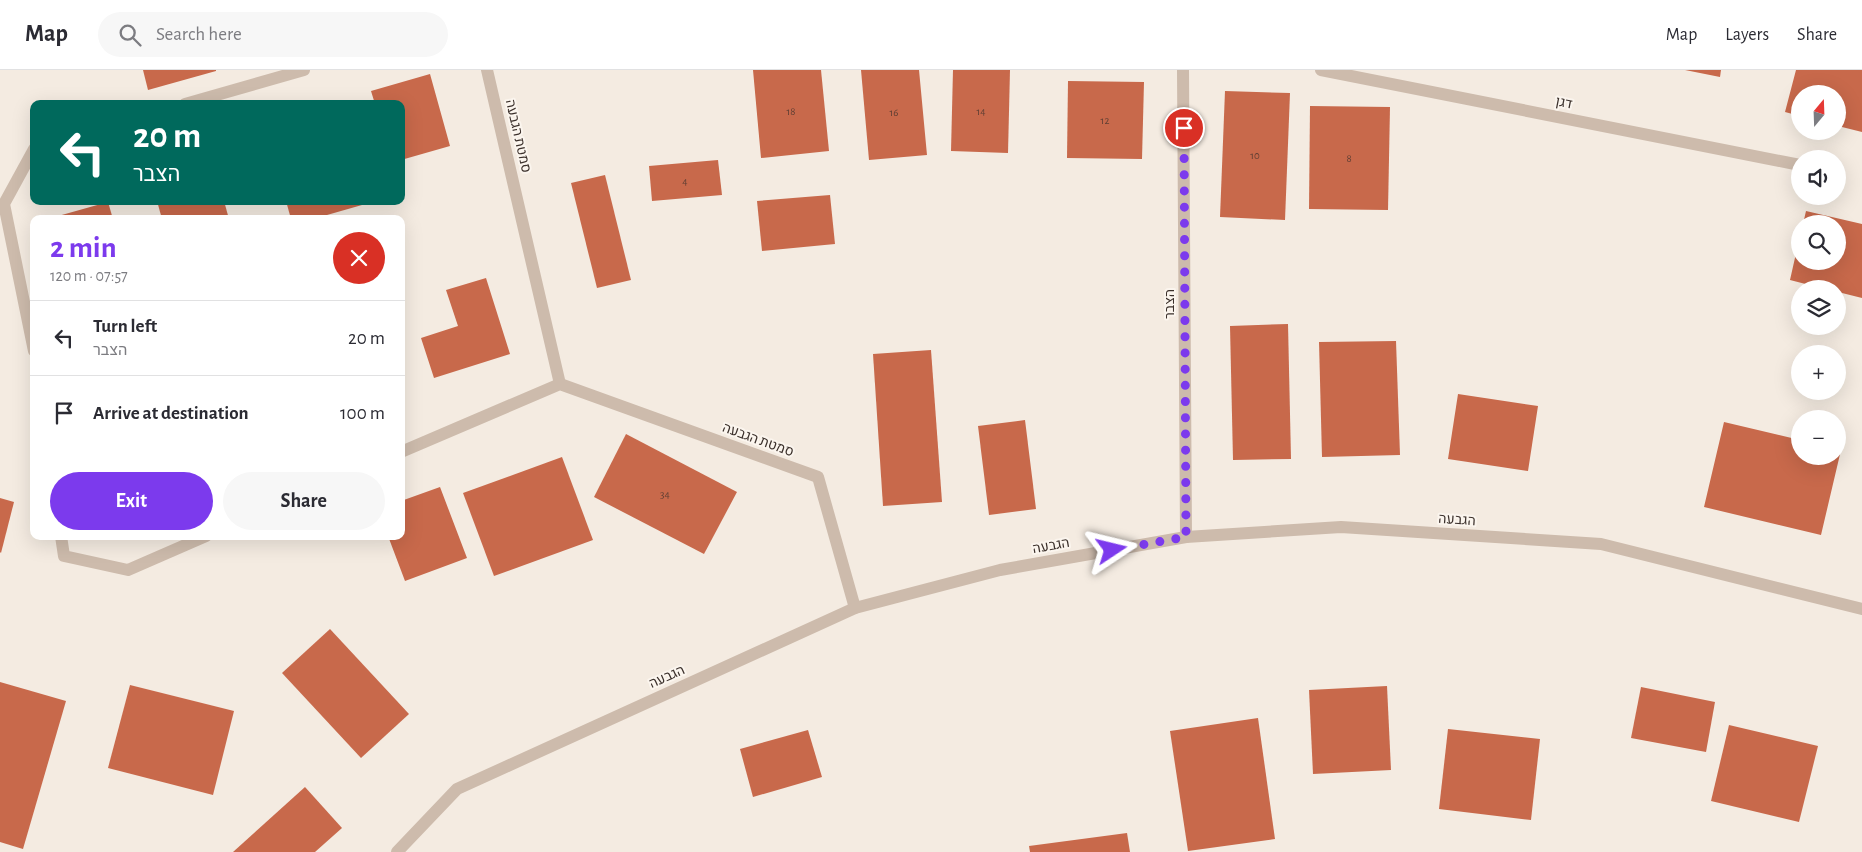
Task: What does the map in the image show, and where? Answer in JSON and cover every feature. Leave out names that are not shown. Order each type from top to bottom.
[{"type":"street","points":[[199,100],[304,70]]},
{"type":"street","name":"סמטת הגבעה","points":[[487,70],[560,384],[818,477],[855,608]]},
{"type":"street","name":"הצבר","points":[[1183,70],[1186,537]]},
{"type":"street","name":"דגן","points":[[1321,70],[1791,164]]},
{"type":"street","points":[[30,156],[4,204],[30,331]]},
{"type":"street","points":[[405,450],[560,384]]},
{"type":"street","name":"הגבעה","points":[[397,852],[457,789],[855,608],[1000,570],[1186,537],[1341,527],[1601,544],[1862,609]]},
{"type":"street","points":[[62,540],[64,556],[128,570],[197,540]]},
{"type":"building","points":[[143,70],[216,70],[216,71],[148,90]]},
{"type":"building","points":[[753,70],[821,70],[829,151],[761,158]]},
{"type":"building","points":[[861,70],[919,70],[927,155],[869,160]]},
{"type":"building","points":[[953,70],[1010,70],[1008,153],[951,151]]},
{"type":"building","points":[[1685,70],[1721,70],[1720,77]]},
{"type":"building","points":[[1796,70],[1862,70],[1862,132],[1846,128],[1846,85],[1792,85]]},
{"type":"building","points":[[430,74],[450,146],[405,159],[405,100],[374,100],[371,91]]},
{"type":"building","points":[[1068,81],[1144,82],[1142,159],[1067,158]]},
{"type":"building","points":[[1791,89],[1791,114],[1785,112]]},
{"type":"building","points":[[1225,91],[1290,93],[1285,220],[1220,217]]},
{"type":"building","points":[[1310,106],[1390,107],[1388,210],[1309,209]]},
{"type":"building","points":[[718,160],[722,195],[652,201],[649,166]]},
{"type":"building","points":[[605,175],[631,280],[597,288],[571,183]]},
{"type":"building","points":[[830,195],[835,244],[762,251],[757,201]]},
{"type":"building","points":[[97,205],[109,205],[112,215],[62,215]]},
{"type":"building","points":[[158,205],[225,205],[228,215],[161,215]]},
{"type":"building","points":[[287,205],[362,205],[327,215],[290,215]]},
{"type":"building","points":[[1806,211],[1823,215],[1805,215]]},
{"type":"building","points":[[1846,220],[1862,224],[1862,298],[1846,294],[1846,280],[1790,280],[1792,270],[1846,270]]},
{"type":"building","points":[[486,278],[510,354],[434,378],[421,338],[458,326],[446,290]]},
{"type":"building","points":[[1288,324],[1291,459],[1233,460],[1230,326]]},
{"type":"building","points":[[1396,341],[1400,455],[1322,457],[1319,342]]},
{"type":"building","points":[[931,350],[942,502],[883,506],[873,354]]},
{"type":"building","points":[[1458,394],[1538,406],[1528,471],[1448,459]]},
{"type":"building","points":[[1025,420],[1036,509],[989,515],[978,426]]},
{"type":"building","points":[[1724,422],[1791,438],[1791,465],[1837,465],[1821,535],[1704,507]]},
{"type":"building","points":[[626,434],[737,492],[704,554],[594,497]]},
{"type":"building","points":[[562,457],[593,540],[494,576],[463,493]]},
{"type":"building","points":[[440,487],[467,558],[405,581],[390,540],[405,540],[405,500]]},
{"type":"building","points":[[0,498],[14,502],[1,553],[0,552]]},
{"type":"building","points":[[330,629],[409,714],[361,758],[282,673]]},
{"type":"building","points":[[0,682],[66,701],[23,849],[0,842]]},
{"type":"building","points":[[130,685],[234,711],[213,795],[108,768]]},
{"type":"building","points":[[1387,686],[1391,770],[1313,774],[1309,690]]},
{"type":"building","points":[[1641,687],[1715,702],[1706,752],[1631,738]]},
{"type":"building","points":[[1258,718],[1275,839],[1188,851],[1170,731]]},
{"type":"building","points":[[1729,725],[1818,746],[1799,822],[1711,801]]},
{"type":"building","points":[[1448,729],[1540,739],[1531,820],[1439,809]]},
{"type":"building","points":[[808,730],[822,777],[753,797],[740,749]]},
{"type":"building","points":[[305,787],[342,828],[315,852],[233,852]]},
{"type":"building","points":[[1127,833],[1130,852],[1030,852],[1029,846]]},
{"type":"route","points":[[1112,550],[1186,537],[1184,128]]}]
